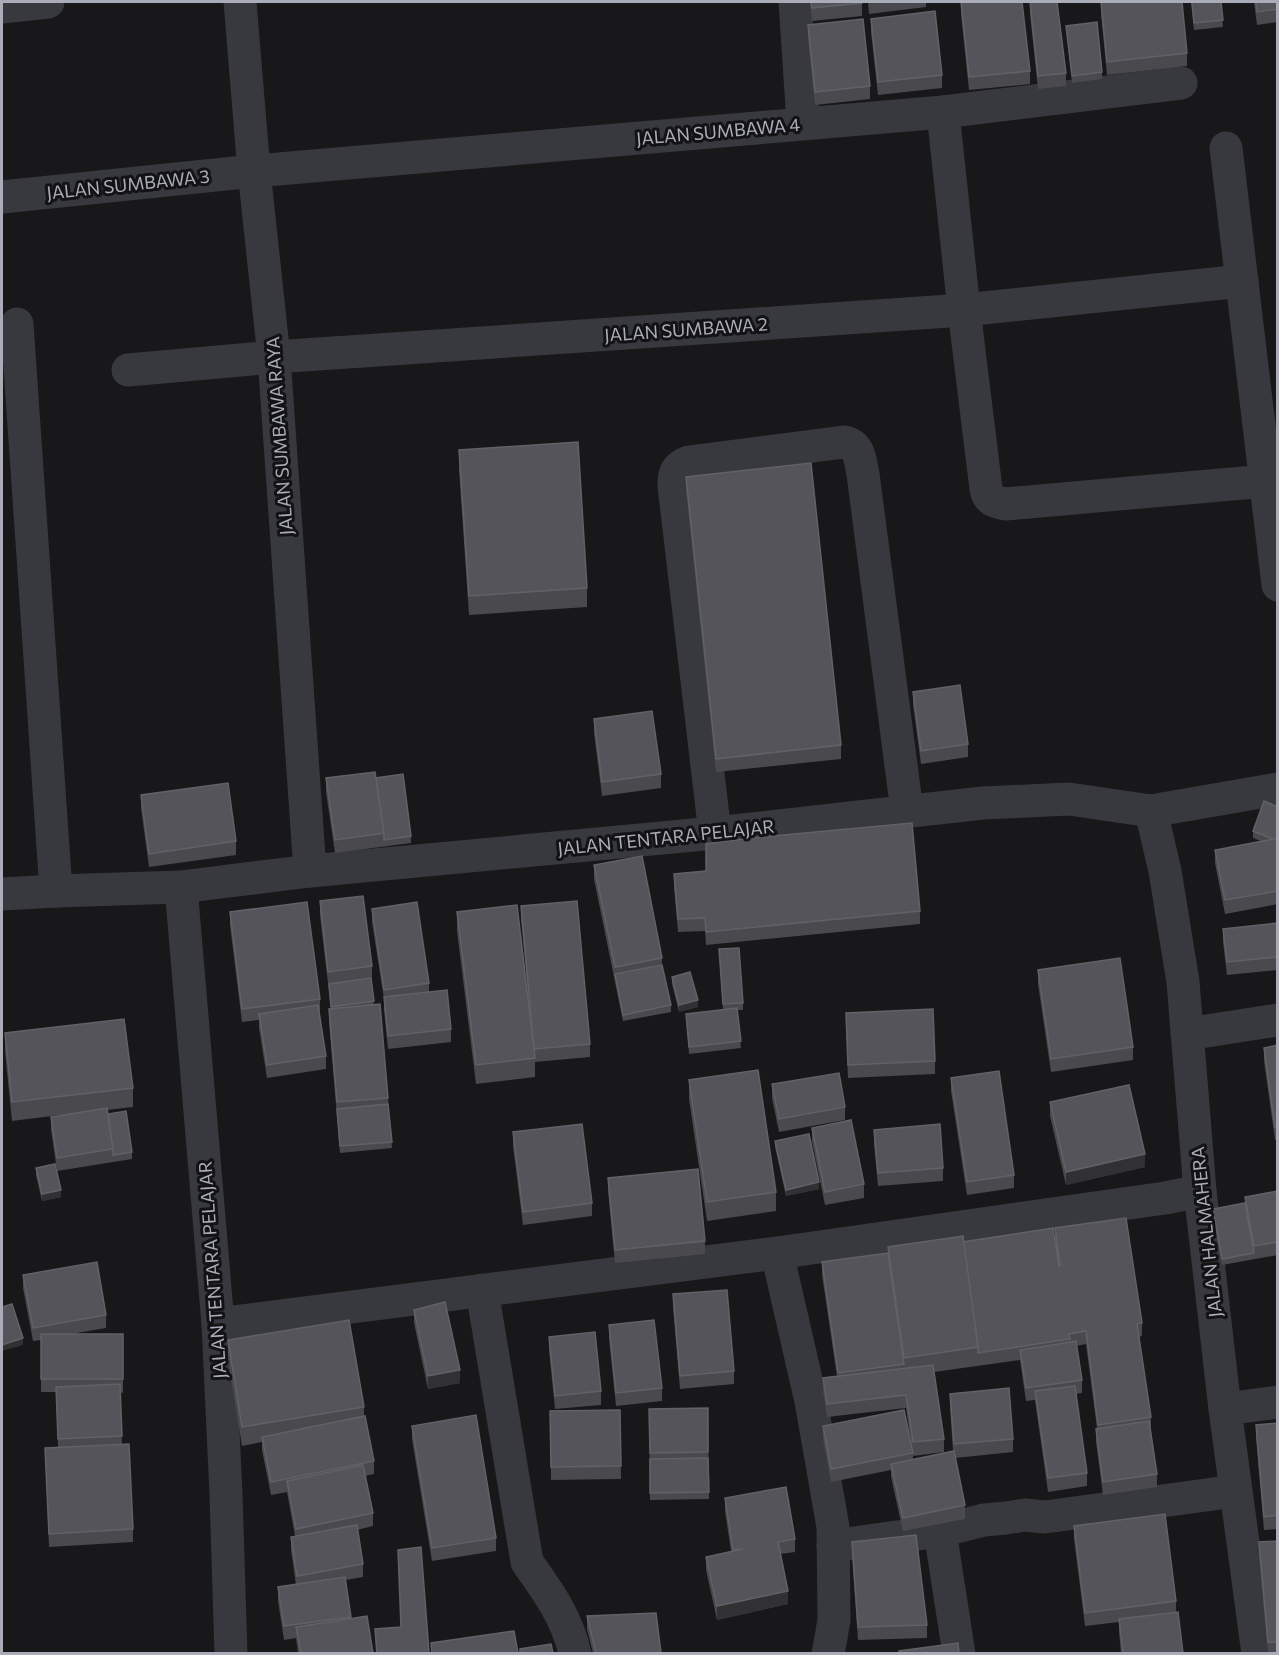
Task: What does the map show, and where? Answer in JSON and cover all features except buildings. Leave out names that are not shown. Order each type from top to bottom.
[{"type":"street","points":[[2,7],[48,2]]},
{"type":"street","name":"JALAN SUMBAWA RAYA","points":[[240,2],[254,171],[274,357],[310,871]]},
{"type":"street","points":[[795,2],[803,123]]},
{"type":"street","name":"JALAN SUMBAWA 4","points":[[254,171],[943,111],[1181,83]]},
{"type":"street","points":[[943,111],[987,495],[993,501],[1006,504],[1266,481]]},
{"type":"street","points":[[1226,148],[1278,585]]},
{"type":"street","name":"JALAN SUMBAWA 3","points":[[2,197],[254,171]]},
{"type":"street","name":"JALAN SUMBAWA 2","points":[[128,370],[274,357],[964,310],[1242,281]]},
{"type":"street","points":[[17,324],[57,891]]},
{"type":"street","points":[[715,833],[674,486],[676,471],[680,465],[689,462],[844,442],[855,447],[859,453],[863,474],[907,811]]},
{"type":"street","name":"JALAN TENTARA PELAJAR","points":[[2,894],[181,887],[310,871],[715,833],[983,803],[1069,799],[1151,811],[1278,789]]},
{"type":"street","name":"JALAN HALMAHERA","points":[[1151,811],[1165,871],[1183,982],[1200,1191],[1235,1491],[1258,1653]]},
{"type":"street","name":"JALAN TENTARA PELAJAR","points":[[181,887],[218,1324],[231,1653]]},
{"type":"street","points":[[1187,1034],[1278,1020]]},
{"type":"street","points":[[218,1324],[777,1253],[1165,1198],[1200,1191]]},
{"type":"street","points":[[777,1253],[811,1401],[833,1527],[834,1620],[828,1653]]},
{"type":"street","points":[[482,1290],[527,1562],[565,1622],[572,1637],[575,1653]]},
{"type":"street","points":[[1225,1409],[1278,1402]]},
{"type":"street","points":[[832,1546],[940,1531],[984,1520],[1025,1515],[1045,1517],[1235,1491]]},
{"type":"street","points":[[940,1531],[949,1652]]}]
